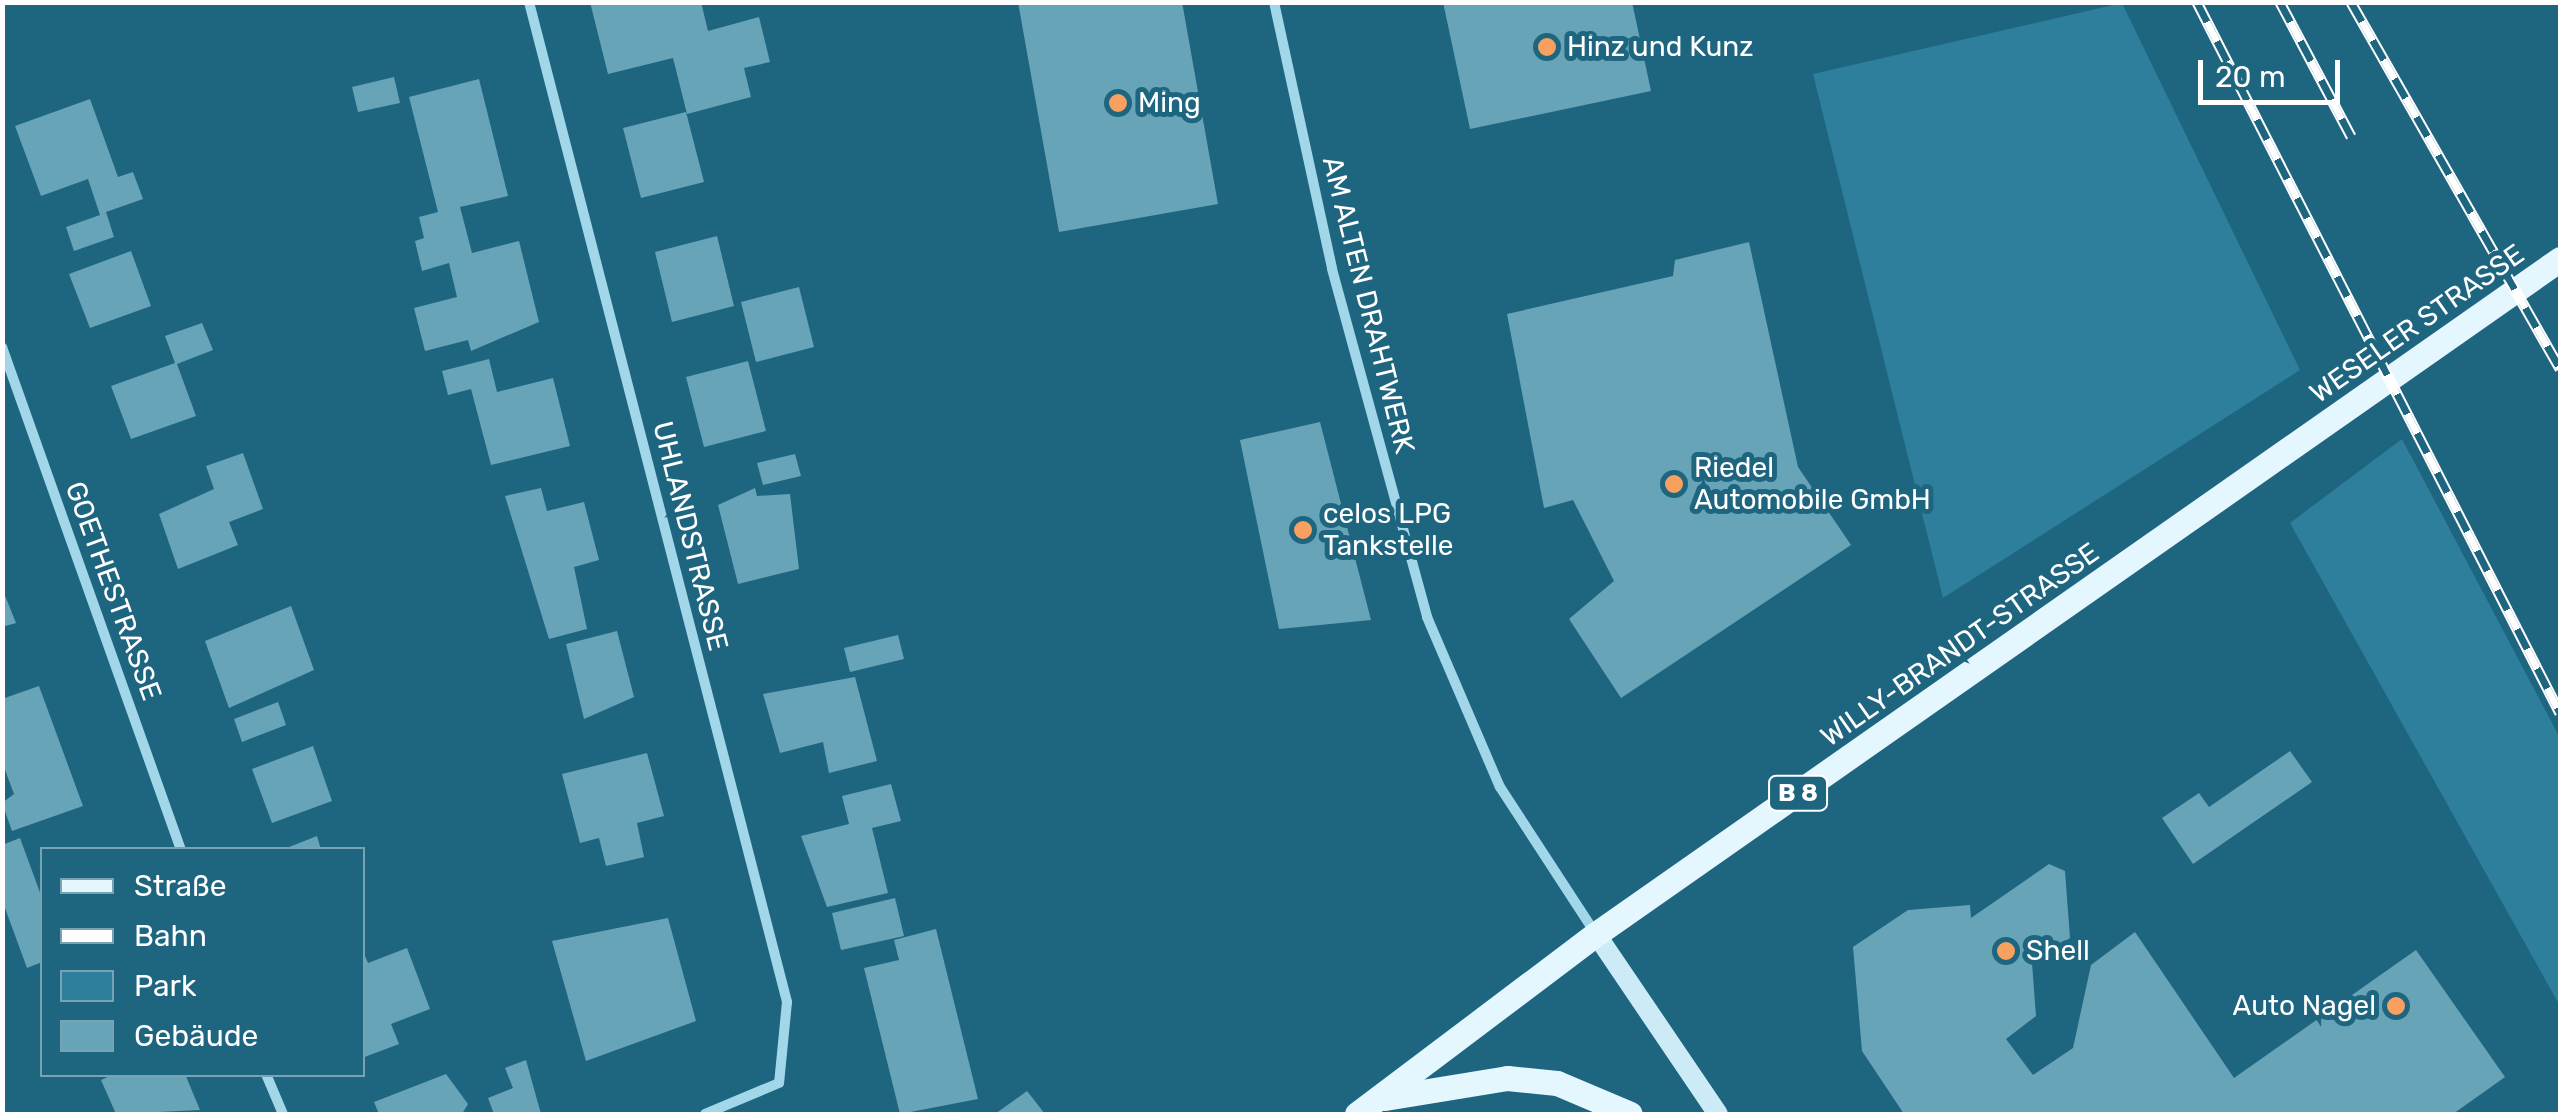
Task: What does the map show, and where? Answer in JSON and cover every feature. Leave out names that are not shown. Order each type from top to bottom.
[{"type":"main road","name":"WESELER STRASSE","points":[[2308,438],[2560,259]]},
{"type":"main road","name":"WILLY-BRANDT-STRASSE","points":[[1357,1114],[1596,934],[2308,438]]},
{"type":"main road","points":[[1596,934],[1718,1114]]},
{"type":"main road","points":[[1380,1099],[1507,1078],[1557,1083],[1630,1114]]},
{"type":"street","name":"UHLANDSTRASSE","points":[[529,2],[787,1002],[779,1083],[705,1114]]},
{"type":"street","name":"AM ALTEN DRAHTWERK","points":[[1274,2],[1332,270],[1428,617],[1500,787],[1596,934]]},
{"type":"street","name":"GOETHESTRASSE","points":[[2,347],[180,847]]},
{"type":"street","points":[[267,1077],[282,1114]]},
{"type":"green space","points":[[2122,3],[2300,370],[1943,598],[1813,74]]},
{"type":"green space","points":[[2402,439],[2560,738],[2560,1006],[2290,523]]},
{"type":"building","points":[[590,2],[701,2],[708,31],[759,17],[770,62],[744,68],[751,97],[687,114],[673,58],[608,74]]},
{"type":"building","name":"Ming","points":[[1018,2],[1182,2],[1218,204],[1059,232]]},
{"type":"building","name":"Hinz und Kunz","points":[[1443,2],[1632,2],[1651,91],[1470,129]]},
{"type":"building","points":[[394,77],[400,103],[358,112],[352,87]]},
{"type":"building","points":[[479,79],[508,196],[460,207],[472,253],[519,241],[539,322],[471,351],[468,340],[425,351],[414,308],[457,297],[449,263],[422,271],[415,241],[424,238],[419,217],[438,212],[409,97]]},
{"type":"building","points":[[90,99],[118,177],[133,172],[143,199],[106,212],[114,237],[74,251],[66,227],[100,215],[88,179],[41,196],[15,126]]},
{"type":"building","points":[[686,112],[704,182],[641,198],[623,128]]},
{"type":"building","points":[[717,236],[734,306],[672,322],[655,252]]},
{"type":"building","name":"Riedel Automobile GmbH","points":[[1749,242],[1798,467],[1851,545],[1621,698],[1569,619],[1614,581],[1573,500],[1544,508],[1507,314],[1673,276],[1675,260]]},
{"type":"building","points":[[131,251],[151,306],[90,328],[69,274]]},
{"type":"building","points":[[799,287],[814,347],[756,362],[741,302]]},
{"type":"building","points":[[202,323],[213,350],[177,364],[196,416],[131,439],[111,386],[175,363],[165,336]]},
{"type":"building","points":[[489,359],[497,392],[553,378],[570,446],[491,465],[471,389],[448,395],[442,371]]},
{"type":"building","points":[[748,361],[766,431],[704,447],[686,377]]},
{"type":"building","name":"celos LPG Tankstelle","points":[[1320,422],[1371,620],[1279,629],[1240,440]]},
{"type":"building","points":[[243,453],[263,509],[229,522],[238,545],[178,569],[159,514],[214,489],[206,466]]},
{"type":"building","points":[[795,454],[801,476],[763,485],[757,463]]},
{"type":"building","points":[[541,488],[547,511],[584,502],[599,560],[574,567],[587,629],[549,639],[505,496]]},
{"type":"building","points":[[755,488],[757,496],[790,494],[799,569],[738,584],[718,505]]},
{"type":"building","points":[[2,588],[16,623],[2,627]]},
{"type":"building","points":[[291,606],[314,670],[229,708],[205,641]]},
{"type":"building","points":[[617,631],[634,697],[584,719],[566,644]]},
{"type":"building","points":[[898,635],[904,659],[850,672],[844,648]]},
{"type":"building","points":[[855,677],[877,761],[829,773],[823,742],[780,753],[763,694]]},
{"type":"building","points":[[39,686],[83,806],[12,831],[2,803],[14,794],[2,762],[2,699]]},
{"type":"building","points":[[278,702],[286,725],[242,742],[234,719]]},
{"type":"building","points":[[313,746],[332,801],[272,823],[252,769]]},
{"type":"building","points":[[2290,751],[2312,782],[2193,864],[2162,818],[2199,793],[2209,807]]},
{"type":"building","points":[[647,753],[664,816],[637,823],[644,857],[606,866],[599,838],[580,843],[562,774]]},
{"type":"building","points":[[891,784],[901,821],[872,828],[888,893],[827,907],[801,836],[849,824],[842,796]]},
{"type":"building","points":[[317,836],[320,847],[289,847]]},
{"type":"building","points":[[20,838],[40,893],[40,963],[27,968],[2,900],[2,845]]},
{"type":"building","points":[[2049,864],[2065,871],[2070,938],[2032,963],[2036,1016],[2006,1039],[2033,1075],[2073,1048],[2091,965],[2135,932],[2234,1078],[2416,950],[2505,1077],[2453,1114],[1904,1114],[1862,1051],[1853,947],[1908,910],[1970,905],[1971,918]]},
{"type":"building","points":[[895,898],[904,936],[841,950],[832,913]]},
{"type":"building","points":[[668,918],[696,1021],[586,1061],[552,941]]},
{"type":"building","points":[[936,929],[978,1099],[900,1114],[864,968],[899,960],[894,940]]},
{"type":"building","points":[[407,948],[430,1009],[391,1024],[399,1044],[365,1057],[365,956],[368,963]]},
{"type":"building","points":[[526,1060],[541,1114],[494,1114],[488,1098],[513,1088],[505,1068]]},
{"type":"building","points":[[446,1074],[468,1104],[462,1114],[379,1114],[374,1102]]},
{"type":"building","points":[[186,1077],[200,1110],[116,1114],[101,1080]]},
{"type":"building","points":[[1027,1091],[1045,1114],[995,1114]]},
{"type":"railway","points":[[2197,2],[2560,713]]},
{"type":"railway","points":[[2280,2],[2351,136]]},
{"type":"railway","points":[[2351,2],[2560,369]]},
{"type":"place","name":"Hinz und Kunz","points":[[1547,47]]},
{"type":"place","name":"Ming","points":[[1118,103]]},
{"type":"place","name":"Riedel Automobile GmbH","points":[[1674,484]]},
{"type":"place","name":"celos LPG Tankstelle","points":[[1303,530]]},
{"type":"place","name":"Shell","points":[[2006,951]]},
{"type":"place","name":"Auto Nagel","points":[[2396,1006]]}]
